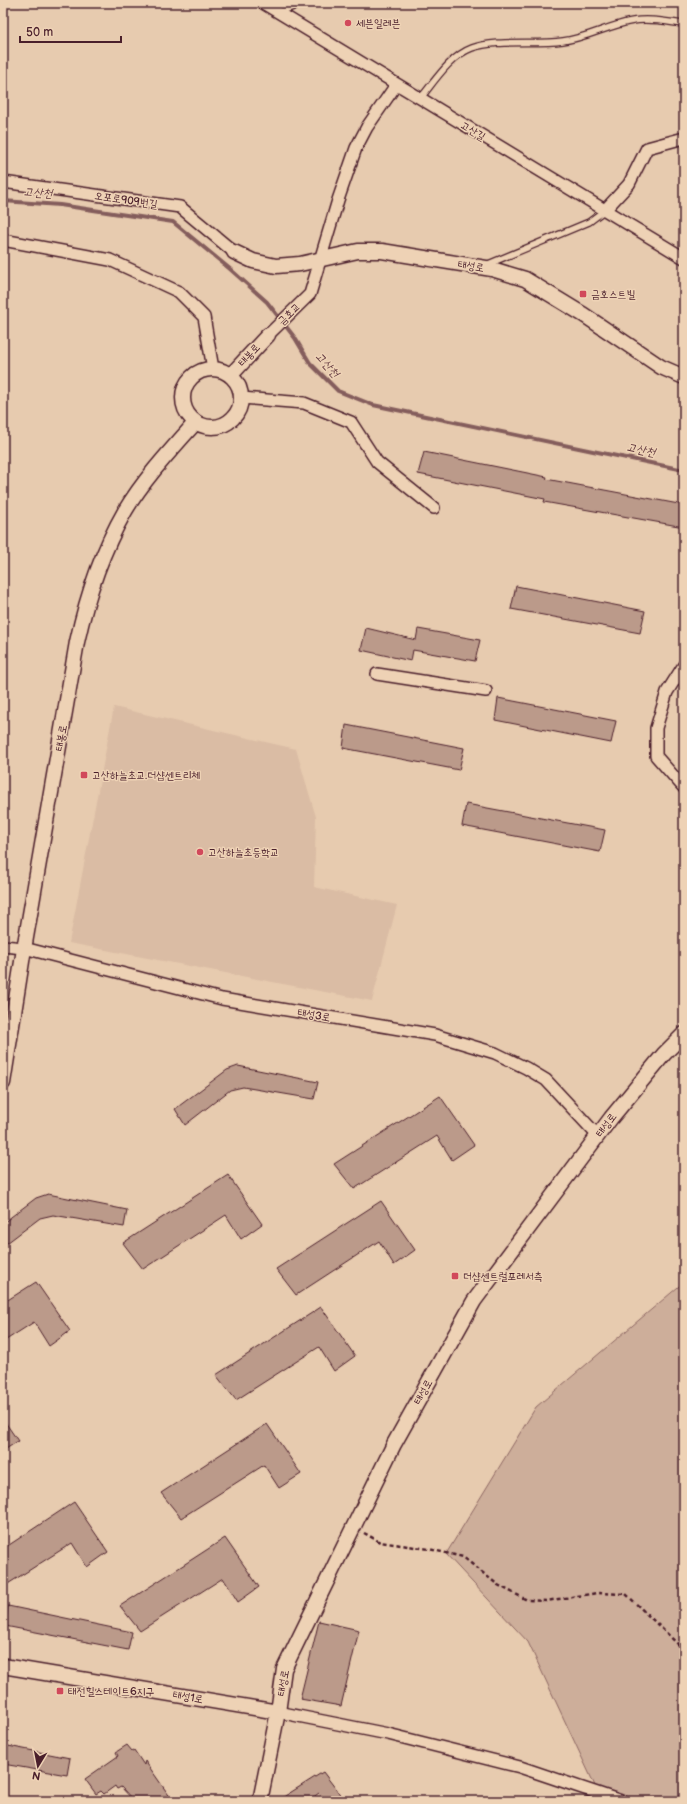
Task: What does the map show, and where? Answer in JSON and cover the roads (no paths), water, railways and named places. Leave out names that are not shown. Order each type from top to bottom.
[{"type":"street","name":"고산길","points":[[263,3],[396,85],[684,258]]},
{"type":"street","points":[[321,258],[338,200],[356,148],[367,127],[396,85]]},
{"type":"street","points":[[605,210],[629,184],[647,148],[684,138]]},
{"type":"street","name":"오포로909번길","points":[[3,182],[180,207],[234,252]]},
{"type":"street","points":[[3,240],[110,260],[179,292],[204,316],[213,369]]},
{"type":"street","name":"태성로","points":[[234,252],[253,261],[276,266],[300,264],[321,258],[358,251],[382,251],[481,267],[525,279],[584,315],[661,367],[684,378]]},
{"type":"street","name":"금호교","points":[[268,335],[310,294],[321,258]]},
{"type":"street","name":"태봉로","points":[[231,375],[268,335]]},
{"type":"street","points":[[203,370],[222,370],[231,375],[237,383],[241,398],[238,412],[232,420],[214,428],[195,423],[188,416],[184,408],[182,398],[188,380],[203,370]]},
{"type":"street","points":[[241,398],[304,403],[351,422],[377,462],[434,508]]},
{"type":"street","name":"태봉로","points":[[3,1083],[24,948],[76,649],[85,606],[111,540],[125,511],[144,482],[195,423]]},
{"type":"street","points":[[684,665],[667,692],[656,728],[656,756],[684,788]]},
{"type":"street","points":[[377,674],[486,691]]},
{"type":"street","name":"태성3로","points":[[3,946],[24,948],[222,999],[434,1035],[495,1053],[526,1068],[546,1080],[598,1136]]},
{"type":"street","name":"태성로","points":[[260,1801],[278,1712],[284,1669],[394,1444],[474,1301],[634,1090],[684,1034]]},
{"type":"street","name":"태성1로","points":[[3,1666],[278,1712]]},
{"type":"street","points":[[278,1712],[388,1734],[520,1767],[621,1801]]},
{"type":"lane","points":[[279,12],[305,3]]},
{"type":"lane","points":[[420,99],[445,68],[458,56],[471,48],[489,44],[577,39],[631,21],[647,20],[684,24]]},
{"type":"lane","points":[[481,267],[589,222],[605,210]]},
{"type":"waterway","name":"고산천","points":[[3,201],[60,205],[173,222],[267,302],[295,338],[310,363],[338,391],[373,405],[684,470]]},
{"type":"place","name":"세븐일레븐","points":[[348,23]]},
{"type":"place","name":"금호스트빌","points":[[583,294]]},
{"type":"place","name":"고산하늘초교.더샵센트리체","points":[[84,775]]},
{"type":"place","name":"고산하늘초등학교","points":[[200,852]]},
{"type":"place","name":"더샵센트럴포레서측","points":[[455,1276]]},
{"type":"place","name":"태전힐스테이트6지구","points":[[60,1691]]}]
